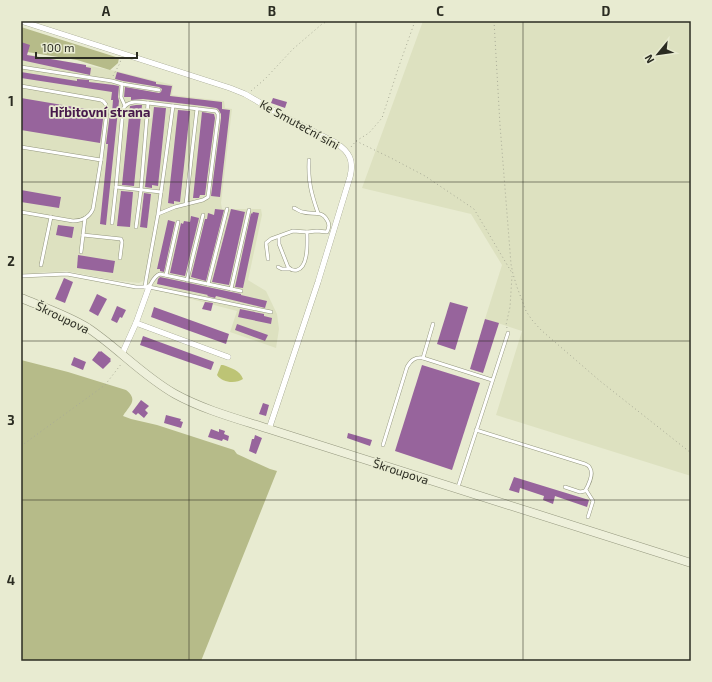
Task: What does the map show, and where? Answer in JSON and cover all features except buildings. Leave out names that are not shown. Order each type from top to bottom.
[{"type":"street","name":"Ke Smuteční síni","points":[[21,21],[246,94],[283,116],[336,143],[347,152],[352,163],[351,172],[318,282],[269,430]]},
{"type":"street","points":[[124,356],[147,287]]},
{"type":"street","name":"Škroupova","points":[[21,298],[82,324],[97,334],[164,387],[205,408],[269,430],[691,563]]},
{"type":"street","points":[[136,323],[228,358]]},
{"type":"lane","points":[[21,67],[159,90]]},
{"type":"lane","points":[[112,223],[124,106],[121,97],[122,84]]},
{"type":"lane","points":[[21,86],[102,100],[107,107],[101,160],[90,214],[77,221],[21,212]]},
{"type":"lane","points":[[124,106],[133,102],[148,103],[216,111],[218,114],[208,197],[203,200],[170,208],[158,214]]},
{"type":"lane","points":[[136,227],[141,190],[148,103]]},
{"type":"lane","points":[[147,287],[146,280],[158,214],[172,106]]},
{"type":"lane","points":[[186,204],[197,109]]},
{"type":"lane","points":[[21,147],[101,160]]},
{"type":"lane","points":[[310,160],[310,189],[318,213]]},
{"type":"lane","points":[[116,187],[161,192]]},
{"type":"lane","points":[[294,208],[303,212],[318,213],[323,215],[328,221],[329,227],[327,232],[331,240]]},
{"type":"lane","points":[[208,284],[226,209]]},
{"type":"lane","points":[[230,289],[249,210]]},
{"type":"lane","points":[[187,280],[203,215]]},
{"type":"lane","points":[[41,266],[51,217]]},
{"type":"lane","points":[[81,252],[85,218]]},
{"type":"lane","points":[[166,276],[178,222]]},
{"type":"lane","points":[[268,259],[267,241],[271,239],[293,232],[327,232]]},
{"type":"lane","points":[[278,267],[282,269],[296,270],[301,268],[306,254],[307,232]]},
{"type":"lane","points":[[83,235],[121,239],[120,258]]},
{"type":"lane","points":[[279,237],[279,244],[289,269]]},
{"type":"lane","points":[[21,276],[67,274],[136,287],[147,287],[270,312]]},
{"type":"lane","points":[[147,287],[158,275],[241,291]]},
{"type":"lane","points":[[423,358],[433,324]]},
{"type":"lane","points":[[457,489],[508,332]]},
{"type":"lane","points":[[383,445],[407,367],[414,359],[419,357],[423,358],[492,380]]},
{"type":"lane","points":[[476,430],[589,466],[592,471],[586,490]]},
{"type":"lane","points":[[565,487],[580,492],[586,490]]},
{"type":"lane","points":[[586,490],[594,501],[588,517]]},
{"type":"path","points":[[246,94],[261,84],[293,49],[322,24],[328,21]]},
{"type":"path","points":[[347,152],[356,141],[369,133],[382,118],[415,21]]},
{"type":"path","points":[[494,21],[500,125],[511,264],[517,288],[526,311],[541,330],[600,381],[691,453]]},
{"type":"path","points":[[112,81],[114,73],[120,63],[122,53]]},
{"type":"path","points":[[356,141],[426,176],[474,209],[513,274],[510,307],[506,325],[508,332]]},
{"type":"path","points":[[21,446],[105,385],[124,356]]},
{"type":"shaded area","points":[[423,21],[691,21],[691,476],[496,415],[522,331],[485,319],[502,265],[471,214],[362,188]]},
{"type":"shaded area","points":[[21,27],[119,58],[118,63],[110,70],[77,60],[21,51]]},
{"type":"shaded area","points":[[21,53],[116,71],[173,85],[172,95],[224,101],[225,108],[232,109],[221,203],[222,209],[261,209],[262,215],[248,280],[266,291],[277,314],[279,329],[276,348],[230,332],[237,311],[149,288],[143,281],[139,283],[113,280],[66,271],[21,274]]},
{"type":"shaded area","points":[[21,360],[68,372],[126,390],[132,397],[132,403],[123,416],[157,425],[234,450],[237,454],[277,471],[201,661],[27,661],[21,659]]},
{"type":"shaded area","points":[[221,365],[240,373],[243,379],[237,382],[222,380],[217,375]]},
{"type":"district","name":"Hřbitovní strana","points":[[100,112]]}]
